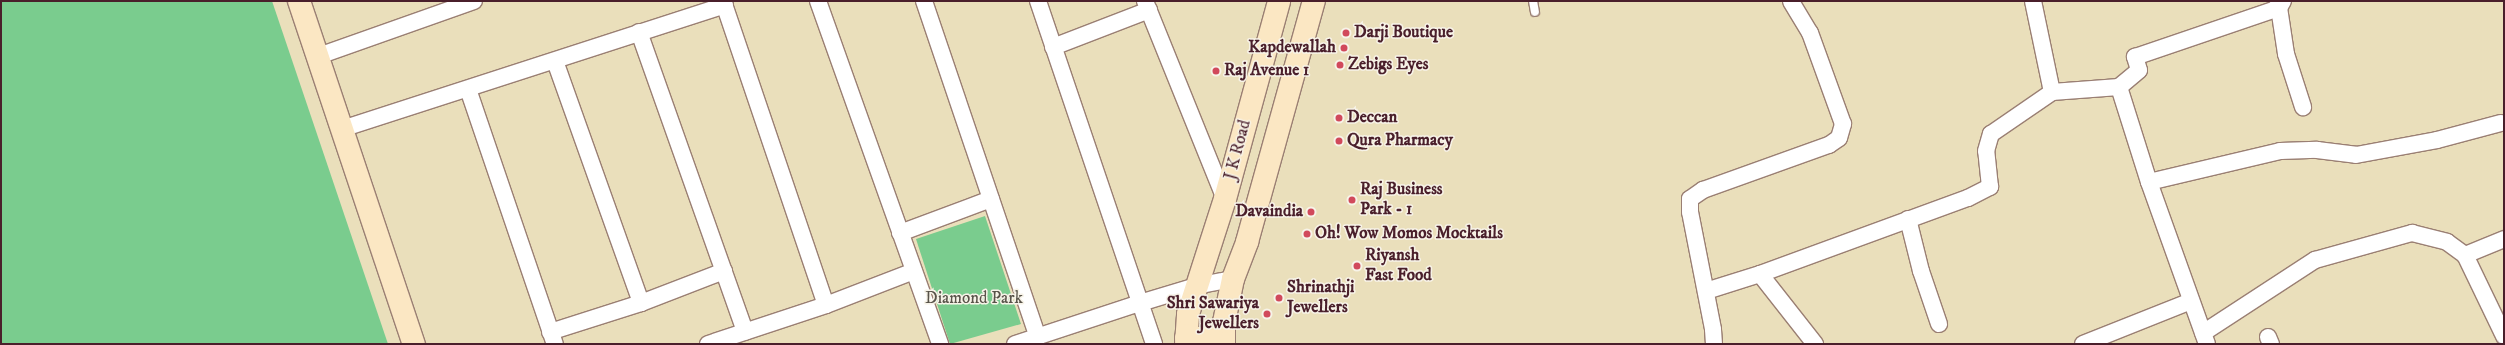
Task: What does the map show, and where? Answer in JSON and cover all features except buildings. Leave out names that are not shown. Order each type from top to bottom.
[{"type":"main road","points":[[299,1],[414,344]]},
{"type":"main road","points":[[310,1],[424,344]]},
{"type":"main road","name":"J K Road","points":[[1186,341],[1188,314],[1225,199],[1279,1]]},
{"type":"main road","name":"J K Road","points":[[1224,341],[1224,322],[1233,279],[1246,242],[1314,1]]},
{"type":"main road","points":[[1186,341],[1224,341]]},
{"type":"street","points":[[327,54],[474,1]]},
{"type":"street","points":[[818,1],[940,344]]},
{"type":"street","points":[[924,1],[991,199],[1044,338]]},
{"type":"street","points":[[1038,1],[1154,344]]},
{"type":"street","points":[[1714,344],[1706,291],[1690,212],[1690,199],[1703,190],[1829,145],[1839,138],[1843,124],[1810,33],[1791,1]]},
{"type":"street","points":[[2033,1],[2052,92]]},
{"type":"street","points":[[351,126],[555,61],[724,3],[826,305]]},
{"type":"street","points":[[1706,291],[1760,274],[1968,198],[1990,187],[1986,151],[1991,134],[2052,92],[2119,87],[2138,70],[2136,57],[2280,3],[2286,54],[2303,107]]},
{"type":"street","points":[[1053,47],[1147,5],[1225,199]]},
{"type":"street","points":[[639,32],[745,332]]},
{"type":"street","points":[[555,61],[641,303]]},
{"type":"street","points":[[2119,87],[2149,182],[2205,339],[2315,260],[2412,233],[2447,242],[2465,255],[2504,336]]},
{"type":"street","points":[[468,89],[553,338],[724,271]]},
{"type":"street","points":[[2149,182],[2280,150],[2317,150],[2356,155],[2437,140],[2501,123]]},
{"type":"street","points":[[900,233],[991,199]]},
{"type":"street","points":[[1908,219],[1921,272],[1939,324]]},
{"type":"street","points":[[2465,255],[2504,239]]},
{"type":"street","points":[[708,344],[826,305],[914,271]]},
{"type":"street","points":[[1760,274],[1815,344]]},
{"type":"street","points":[[1015,344],[1044,338],[1140,303],[1196,286],[1233,279]]},
{"type":"street","points":[[2083,344],[2191,301]]},
{"type":"lane","points":[[1533,1],[1535,12]]},
{"type":"green space","points":[[1,1],[272,1],[388,344],[1,344]]},
{"type":"green space","name":"Diamond Park","points":[[985,216],[1021,324],[950,344],[916,239]]},
{"type":"place","name":"Darji Boutique","points":[[1346,33]]},
{"type":"place","name":"Kapdewallah","points":[[1344,48]]},
{"type":"place","name":"Zebigs Eyes","points":[[1340,65]]},
{"type":"place","name":"Raj Avenue 1","points":[[1216,71]]},
{"type":"place","name":"Deccan","points":[[1339,118]]},
{"type":"place","name":"Qura Pharmacy","points":[[1339,141]]},
{"type":"place","name":"Raj Business Park - 1","points":[[1352,200]]},
{"type":"place","name":"Davaindia","points":[[1311,212]]},
{"type":"place","name":"Oh! Wow Momos Mocktails","points":[[1307,234]]},
{"type":"place","name":"Riyansh Fast Food","points":[[1357,266]]},
{"type":"place","name":"Shrinathji Jewellers","points":[[1279,298]]},
{"type":"place","name":"Shri Sawariya Jewellers","points":[[1267,314]]}]
